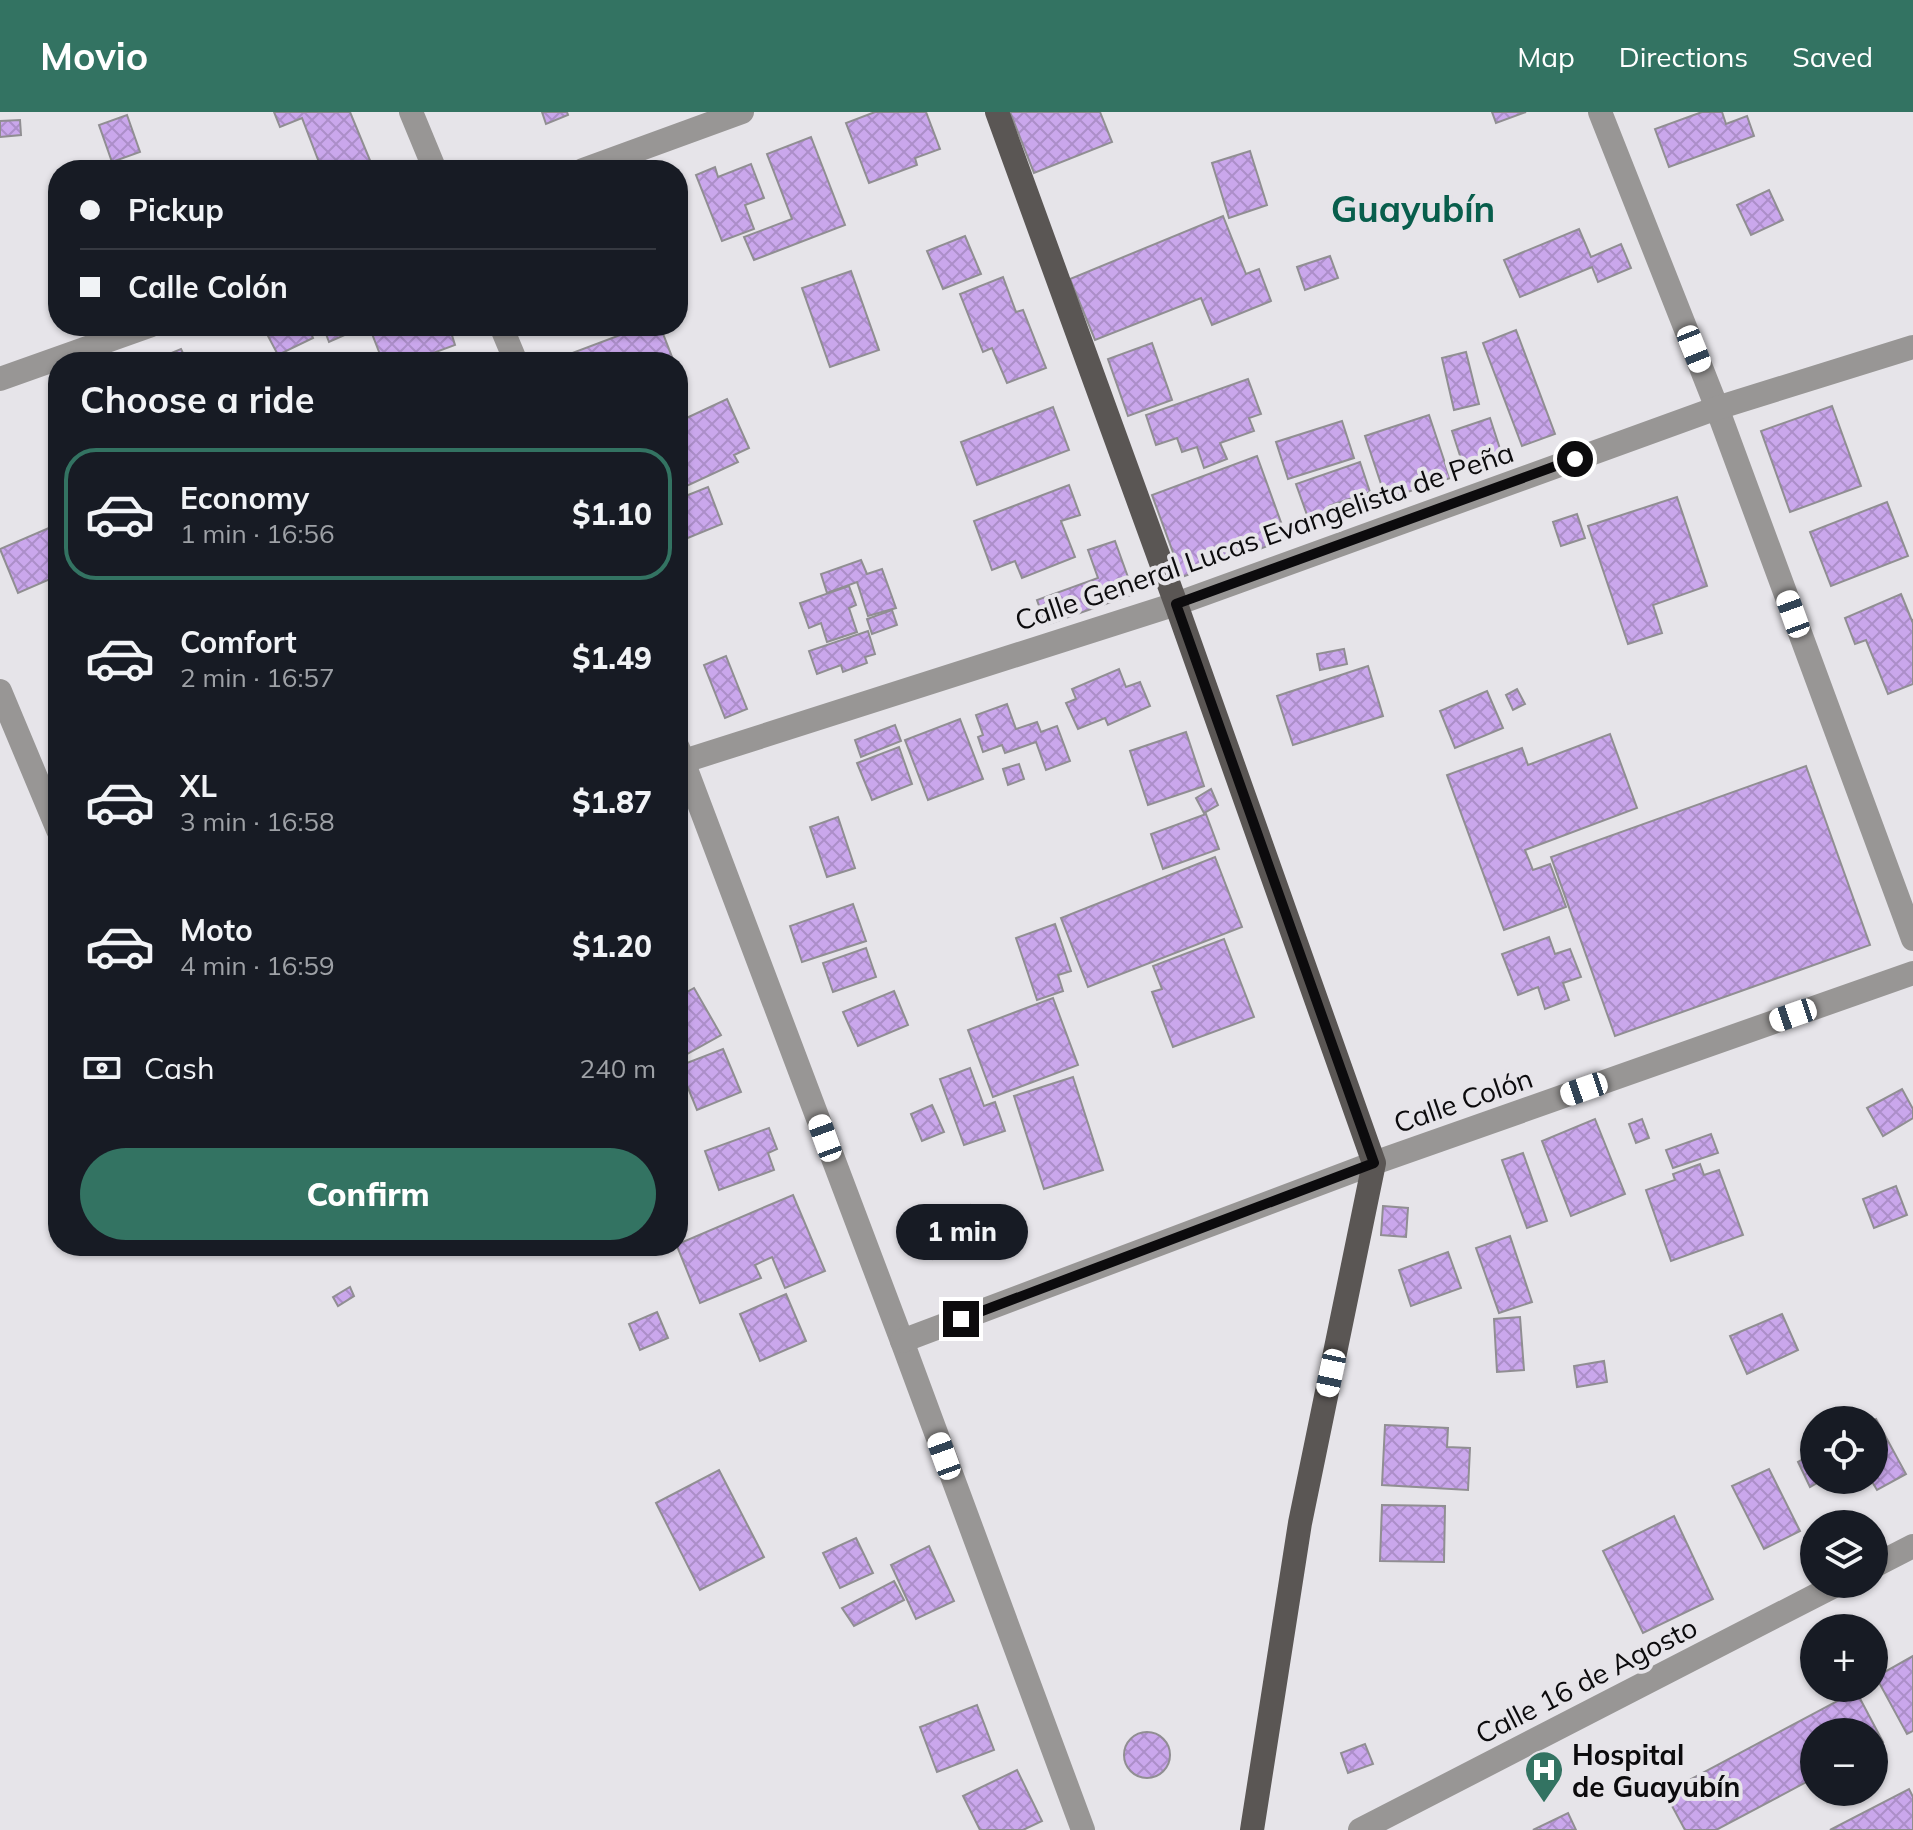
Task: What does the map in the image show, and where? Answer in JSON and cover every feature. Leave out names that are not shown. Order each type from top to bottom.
[{"type":"main road","points":[[997,112],[1374,1163],[1300,1523],[1252,1830]]},
{"type":"street","points":[[411,112],[431,160]]},
{"type":"street","points":[[610,160],[742,112]]},
{"type":"street","points":[[1600,112],[1717,408],[1913,939]]},
{"type":"street","points":[[76,352],[121,336]]},
{"type":"street","name":"Calle General Lucas Evangelista de Peña","points":[[688,755],[1176,604],[1717,408],[1913,347]]},
{"type":"street","points":[[0,379],[48,362]]},
{"type":"street","points":[[0,691],[48,806]]},
{"type":"street","points":[[688,778],[902,1341],[1083,1830]]},
{"type":"street","name":"Calle Colón","points":[[902,1341],[1374,1163],[1913,973]]},
{"type":"street","points":[[1888,1559],[1913,1546]]},
{"type":"street","name":"Calle 16 de Agosto","points":[[1360,1830],[1811,1598]]},
{"type":"building","points":[[274,112],[350,112],[370,160],[318,160],[302,118],[280,127]]},
{"type":"building","points":[[542,112],[567,112],[568,115],[546,124]]},
{"type":"building","points":[[875,112],[926,112],[940,149],[915,158],[917,165],[869,183],[846,123]]},
{"type":"building","points":[[1010,112],[1100,112],[1112,142],[1034,173]]},
{"type":"building","points":[[1492,112],[1526,112],[1496,123]]},
{"type":"building","points":[[1702,112],[1722,112],[1726,124],[1747,116],[1754,136],[1669,167],[1655,129]]},
{"type":"building","points":[[127,115],[140,152],[111,160],[99,125]]},
{"type":"building","points":[[20,120],[21,135],[0,137],[0,121]]},
{"type":"building","points":[[811,137],[845,225],[754,260],[744,237],[792,219],[767,154]]},
{"type":"building","points":[[1250,151],[1267,205],[1229,218],[1212,163]]},
{"type":"building","points":[[751,164],[764,198],[745,205],[754,229],[722,241],[696,175],[715,167],[718,177]]},
{"type":"building","points":[[1769,190],[1783,220],[1751,235],[1737,205]]},
{"type":"building","points":[[1223,216],[1246,274],[1259,269],[1271,301],[1212,325],[1201,298],[1095,340],[1070,279]]},
{"type":"building","points":[[1579,229],[1591,257],[1621,244],[1631,268],[1598,282],[1592,267],[1520,297],[1504,260]]},
{"type":"building","points":[[965,236],[981,274],[943,289],[927,251]]},
{"type":"building","points":[[1330,256],[1338,278],[1305,290],[1297,267]]},
{"type":"building","points":[[851,271],[879,350],[830,367],[802,288]]},
{"type":"building","points":[[1003,277],[1016,312],[1023,310],[1046,368],[1007,383],[992,348],[983,352],[960,294]]},
{"type":"building","points":[[1516,330],[1555,434],[1522,446],[1483,343]]},
{"type":"building","points":[[268,336],[313,338],[284,352],[276,352]]},
{"type":"building","points":[[327,336],[342,336],[329,342]]},
{"type":"building","points":[[373,336],[452,336],[455,345],[436,352],[379,352]]},
{"type":"building","points":[[617,336],[664,336],[670,352],[575,352]]},
{"type":"building","points":[[1152,343],[1172,400],[1128,416],[1108,359]]},
{"type":"building","points":[[1466,352],[1479,404],[1454,410],[1442,358]]},
{"type":"building","points":[[1248,379],[1261,414],[1249,418],[1254,431],[1220,443],[1227,459],[1204,468],[1197,447],[1182,452],[1177,438],[1156,445],[1146,415]]},
{"type":"building","points":[[727,399],[749,448],[734,455],[738,462],[688,485],[688,417]]},
{"type":"building","points":[[1832,406],[1861,486],[1790,512],[1761,431]]},
{"type":"building","points":[[1053,407],[1069,450],[977,485],[961,442]]},
{"type":"building","points":[[1429,415],[1450,478],[1386,499],[1365,436]]},
{"type":"building","points":[[1490,418],[1503,458],[1465,471],[1452,431]]},
{"type":"building","points":[[1342,421],[1354,458],[1288,479],[1276,442]]},
{"type":"building","points":[[1257,456],[1287,539],[1182,577],[1152,495]]},
{"type":"building","points":[[1360,462],[1370,492],[1329,506],[1334,521],[1312,529],[1296,484]]},
{"type":"building","points":[[1069,485],[1080,515],[1061,521],[1075,557],[1022,578],[1015,561],[992,570],[974,521]]},
{"type":"building","points":[[708,487],[722,524],[688,538],[688,495]]},
{"type":"building","points":[[1677,497],[1707,586],[1653,605],[1662,633],[1628,644],[1588,526]]},
{"type":"building","points":[[1887,502],[1908,556],[1831,586],[1810,532]]},
{"type":"building","points":[[1577,514],[1585,538],[1561,546],[1553,522]]},
{"type":"building","points":[[48,528],[48,580],[18,593],[0,549]]},
{"type":"building","points":[[1115,541],[1134,594],[1046,625],[1037,600],[1098,578],[1088,550]]},
{"type":"building","points":[[861,560],[867,574],[882,569],[896,608],[868,616],[857,582],[827,593],[821,574]]},
{"type":"building","points":[[849,586],[856,605],[849,608],[857,632],[827,642],[821,623],[809,628],[800,603]]},
{"type":"building","points":[[1901,594],[1913,620],[1913,684],[1888,694],[1866,640],[1855,644],[1845,618]]},
{"type":"building","points":[[892,610],[897,625],[872,634],[867,619]]},
{"type":"building","points":[[868,631],[875,654],[865,657],[867,663],[843,672],[841,665],[817,674],[809,651]]},
{"type":"building","points":[[1344,649],[1347,664],[1320,670],[1317,654]]},
{"type":"building","points":[[726,656],[747,709],[725,718],[704,665]]},
{"type":"building","points":[[1368,666],[1383,716],[1293,745],[1277,696]]},
{"type":"building","points":[[1119,669],[1126,687],[1140,682],[1150,706],[1108,725],[1105,718],[1078,729],[1066,703],[1076,699],[1072,689]]},
{"type":"building","points":[[1517,689],[1525,704],[1513,710],[1506,695]]},
{"type":"building","points":[[1487,691],[1503,728],[1455,748],[1440,711]]},
{"type":"building","points":[[1007,704],[1016,729],[1037,722],[1041,732],[1057,726],[1070,761],[1046,770],[1036,742],[1005,753],[1002,745],[983,752],[978,737],[983,735],[976,715]]},
{"type":"building","points":[[960,719],[983,779],[928,800],[905,740]]},
{"type":"building","points":[[895,725],[901,741],[861,757],[855,740]]},
{"type":"building","points":[[1186,732],[1204,786],[1148,805],[1130,751]]},
{"type":"building","points":[[1610,734],[1637,808],[1525,850],[1533,870],[1550,864],[1566,907],[1504,930],[1447,775],[1522,748],[1528,765]]},
{"type":"building","points":[[899,747],[912,784],[872,800],[857,763]]},
{"type":"building","points":[[1019,764],[1024,779],[1008,785],[1003,769]]},
{"type":"building","points":[[1806,766],[1870,945],[1615,1036],[1551,857]]},
{"type":"building","points":[[1211,789],[1218,805],[1204,813],[1196,798]]},
{"type":"building","points":[[1206,814],[1219,849],[1163,869],[1151,834]]},
{"type":"building","points":[[838,817],[855,868],[827,877],[810,827]]},
{"type":"building","points":[[1215,857],[1242,927],[1088,987],[1061,918]]},
{"type":"building","points":[[853,904],[866,941],[802,962],[790,926]]},
{"type":"building","points":[[1055,924],[1071,971],[1058,975],[1063,991],[1037,1000],[1016,938]]},
{"type":"building","points":[[1549,937],[1555,954],[1570,949],[1581,977],[1563,983],[1569,1000],[1545,1009],[1538,987],[1518,995],[1502,954]]},
{"type":"building","points":[[1224,939],[1254,1017],[1173,1047],[1152,992],[1162,989],[1153,966]]},
{"type":"building","points":[[866,948],[876,977],[833,992],[823,963]]},
{"type":"building","points":[[694,988],[721,1035],[688,1053],[688,991]]},
{"type":"building","points":[[894,991],[908,1025],[858,1046],[843,1012]]},
{"type":"building","points":[[1053,998],[1078,1065],[993,1097],[968,1030]]},
{"type":"building","points":[[723,1049],[741,1092],[697,1110],[688,1088],[688,1063]]},
{"type":"building","points":[[970,1068],[984,1106],[995,1102],[1005,1131],[964,1145],[940,1079]]},
{"type":"building","points":[[1073,1077],[1103,1170],[1044,1189],[1014,1096]]},
{"type":"building","points":[[1902,1089],[1913,1109],[1913,1118],[1883,1136],[1867,1108]]},
{"type":"building","points":[[932,1105],[944,1132],[922,1141],[911,1114]]},
{"type":"building","points":[[1595,1119],[1625,1194],[1571,1216],[1542,1141]]},
{"type":"building","points":[[1642,1119],[1649,1138],[1636,1143],[1629,1124]]},
{"type":"building","points":[[769,1128],[777,1149],[768,1153],[774,1170],[719,1190],[705,1151]]},
{"type":"building","points":[[1711,1134],[1718,1153],[1673,1168],[1666,1150]]},
{"type":"building","points":[[1523,1153],[1547,1221],[1527,1228],[1502,1160]]},
{"type":"building","points":[[1700,1164],[1704,1175],[1719,1170],[1743,1235],[1671,1261],[1646,1190],[1675,1180],[1673,1174]]},
{"type":"building","points":[[1896,1186],[1907,1215],[1874,1228],[1863,1199]]},
{"type":"building","points":[[793,1195],[825,1271],[785,1288],[772,1257],[755,1265],[761,1278],[700,1303],[681,1256],[688,1256],[688,1240]]},
{"type":"building","points":[[970,1205],[977,1222],[992,1216],[998,1233],[933,1259],[920,1224]]},
{"type":"building","points":[[1383,1206],[1408,1208],[1406,1237],[1381,1235]]},
{"type":"building","points":[[1510,1236],[1532,1302],[1499,1313],[1476,1248]]},
{"type":"building","points":[[1448,1252],[1461,1288],[1411,1306],[1399,1270]]},
{"type":"building","points":[[350,1287],[354,1296],[338,1306],[333,1297]]},
{"type":"building","points":[[786,1294],[806,1341],[760,1361],[740,1314]]},
{"type":"building","points":[[657,1312],[668,1338],[640,1350],[629,1324]]},
{"type":"building","points":[[1782,1314],[1798,1350],[1747,1374],[1730,1336]]},
{"type":"building","points":[[1520,1317],[1524,1370],[1497,1372],[1494,1319]]},
{"type":"building","points":[[1604,1361],[1607,1382],[1577,1387],[1574,1366]]},
{"type":"building","points":[[1385,1425],[1448,1428],[1447,1447],[1470,1448],[1468,1490],[1382,1485]]},
{"type":"building","points":[[1888,1441],[1906,1474],[1888,1484]]},
{"type":"building","points":[[1769,1469],[1800,1531],[1764,1549],[1732,1486]]},
{"type":"building","points":[[719,1470],[764,1557],[700,1590],[656,1503]]},
{"type":"building","points":[[1382,1505],[1445,1506],[1444,1562],[1380,1561]]},
{"type":"building","points":[[1674,1516],[1713,1599],[1643,1633],[1603,1551]]},
{"type":"building","points":[[856,1538],[873,1573],[840,1588],[823,1553]]},
{"type":"building","points":[[929,1546],[954,1601],[916,1619],[891,1565]]},
{"type":"building","points":[[894,1581],[904,1600],[854,1626],[842,1608]]},
{"type":"building","points":[[1913,1656],[1913,1731],[1907,1734],[1888,1699],[1888,1670]]},
{"type":"building","points":[[1835,1702],[1862,1702],[1870,1718],[1805,1718]]},
{"type":"building","points":[[977,1705],[994,1750],[937,1772],[920,1727]]},
{"type":"building","points":[[1800,1721],[1800,1785],[1716,1830],[1685,1830],[1665,1793]]},
{"type":"building","points":[[1147,1732],[1163,1739],[1170,1755],[1163,1771],[1147,1778],[1131,1771],[1124,1755],[1131,1739]]},
{"type":"building","points":[[1365,1744],[1373,1764],[1348,1773],[1341,1753]]},
{"type":"building","points":[[1017,1770],[1042,1821],[1023,1830],[980,1830],[963,1796]]},
{"type":"building","points":[[1909,1789],[1913,1797],[1913,1830],[1830,1830],[1876,1806],[1888,1806],[1888,1800]]},
{"type":"building","points":[[1568,1813],[1576,1830],[1533,1830]]},
{"type":"place","name":"Hospital de Guayubín","points":[[1544,1804]]},
{"type":"district","name":"Guayubín","points":[[1413,208]]},
{"type":"route","points":[[961,1319],[1374,1163],[1176,604],[1575,459]]}]
